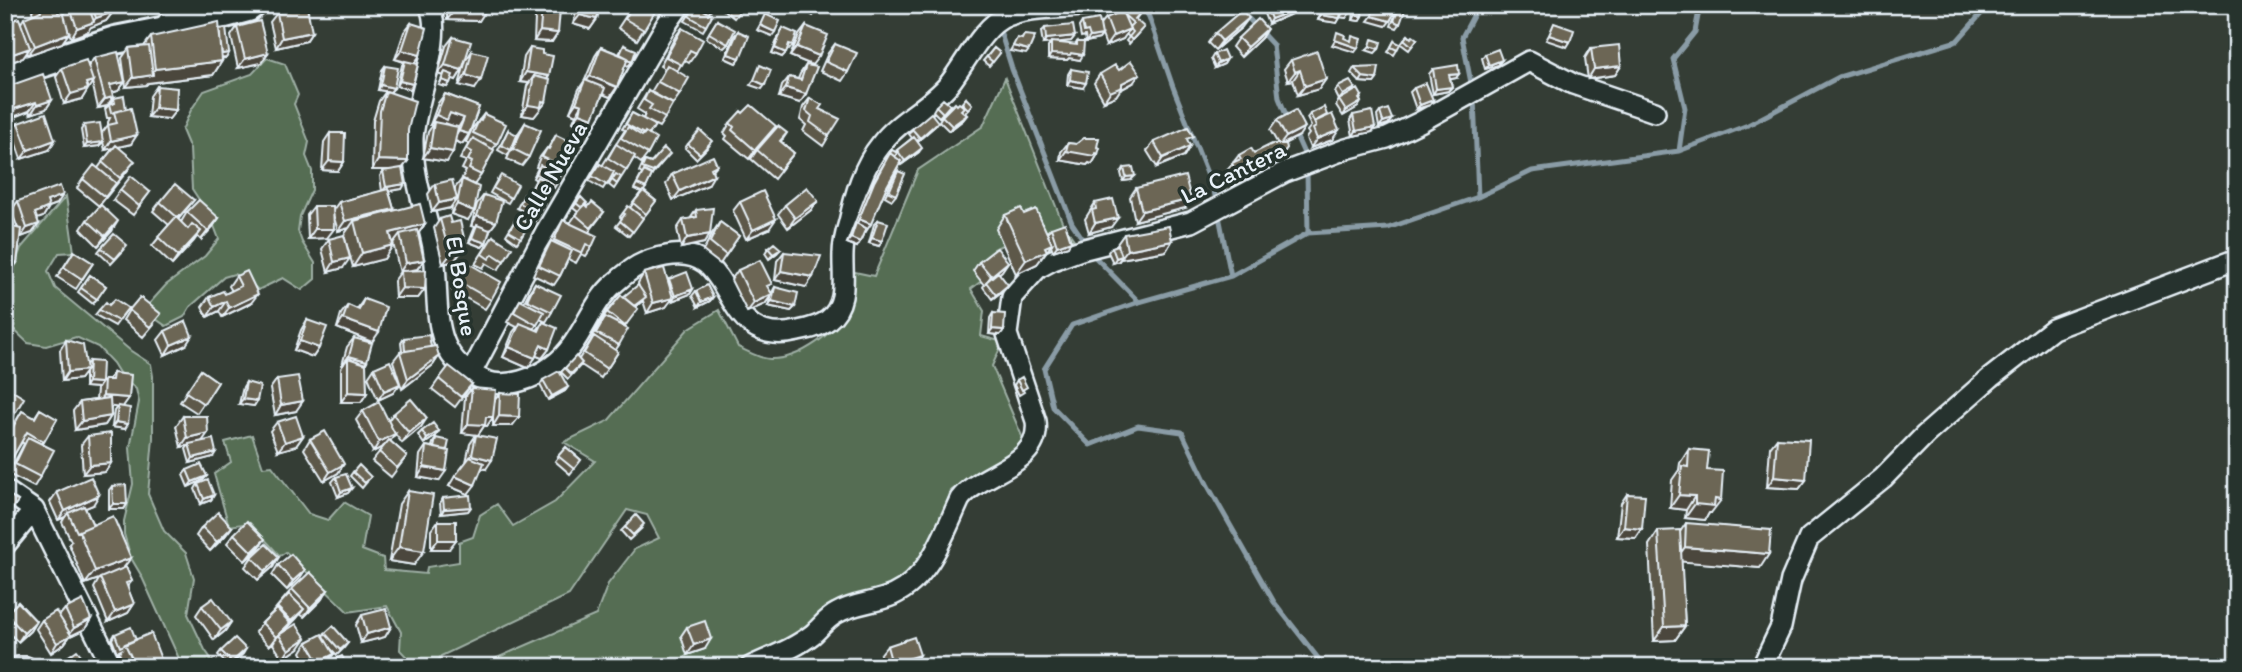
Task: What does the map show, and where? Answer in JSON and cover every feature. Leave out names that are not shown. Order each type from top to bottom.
[{"type":"street","points":[[161,31],[181,5]]},
{"type":"street","name":"El Bosque","points":[[429,5],[436,27],[413,137],[415,172],[433,248],[441,336],[455,363],[471,375]]},
{"type":"street","name":"Calle Nueva","points":[[471,375],[546,231],[680,5]]},
{"type":"street","points":[[471,375],[494,384],[512,382],[532,377],[553,365],[572,346],[608,289],[635,265],[681,253],[698,257],[711,268],[744,318],[759,331],[780,335],[814,327],[830,319],[842,302],[843,251],[854,199],[866,167],[882,142],[947,87],[988,30],[1005,16],[1034,10],[1091,5]]},
{"type":"street","points":[[5,78],[115,40],[161,31],[254,6]]},
{"type":"street","name":"La Cantera","points":[[750,667],[795,646],[814,633],[829,617],[845,608],[891,596],[906,588],[929,564],[967,489],[1021,458],[1033,443],[1038,432],[1036,421],[1007,334],[1012,297],[1038,268],[1081,250],[1191,222],[1285,172],[1346,149],[1387,138],[1529,61],[1573,84],[1655,112]]},
{"type":"street","points":[[1762,667],[1781,627],[1791,580],[1809,538],[1883,478],[1925,435],[1990,378],[2053,329],[2237,259]]},
{"type":"street","points":[[5,489],[34,510],[112,667]]},
{"type":"street","points":[[5,545],[34,510]]},
{"type":"street","points":[[18,667],[26,667]]},
{"type":"green space","points":[[267,58],[285,64],[298,95],[294,104],[309,142],[306,156],[312,171],[312,190],[300,216],[298,231],[315,263],[315,279],[302,290],[283,278],[258,290],[250,282],[234,274],[224,277],[190,307],[184,317],[166,326],[156,319],[149,304],[166,285],[205,256],[219,239],[211,218],[192,189],[190,149],[182,130],[204,91],[252,74]]},
{"type":"green space","points":[[1005,78],[1063,224],[1075,241],[1043,253],[1020,236],[994,249],[1001,266],[971,289],[984,311],[981,336],[1003,342],[992,366],[1027,448],[996,474],[951,490],[923,577],[841,611],[732,667],[483,667],[492,660],[596,615],[608,584],[635,549],[659,538],[647,515],[627,510],[569,595],[441,656],[434,667],[416,667],[400,650],[401,632],[387,606],[348,612],[286,552],[280,556],[250,523],[229,526],[214,474],[231,462],[225,442],[252,435],[263,467],[272,466],[309,514],[328,520],[344,502],[368,516],[362,550],[383,558],[384,570],[426,574],[427,567],[459,562],[459,542],[473,537],[480,515],[497,504],[513,526],[555,502],[595,461],[564,442],[608,421],[688,329],[719,310],[738,347],[770,359],[793,355],[827,334],[844,314],[848,304],[850,271],[874,276],[918,170],[983,126]]},
{"type":"green space","points":[[66,196],[74,252],[59,253],[48,271],[55,288],[131,351],[151,364],[153,438],[148,494],[164,531],[186,553],[194,578],[188,614],[205,650],[217,667],[184,667],[181,663],[131,558],[124,534],[124,521],[133,484],[130,448],[139,402],[136,389],[121,376],[98,347],[76,337],[46,346],[28,343],[10,326],[5,294],[21,248]]},
{"type":"building","points":[[39,5],[56,5],[58,12],[63,11],[69,33],[35,46],[24,18],[41,11]]},
{"type":"building","points":[[69,5],[88,5],[94,22],[77,28]]},
{"type":"building","points":[[92,5],[110,5],[113,12],[96,18]]},
{"type":"building","points":[[454,5],[484,5],[485,12],[454,11]]},
{"type":"building","points":[[582,5],[600,5],[597,19],[580,15]]},
{"type":"building","points":[[633,5],[659,5],[644,30],[625,19]]},
{"type":"building","points":[[695,5],[712,15],[706,26],[689,16]]},
{"type":"building","points":[[1131,5],[1146,6],[1135,19],[1144,27],[1132,40],[1129,37],[1133,32],[1129,27],[1133,23],[1123,14]]},
{"type":"building","points":[[1290,5],[1292,11],[1271,19],[1266,7]]},
{"type":"building","points":[[1323,5],[1342,5],[1340,18],[1321,15]]},
{"type":"building","points":[[1345,5],[1351,5],[1350,13],[1344,12]]},
{"type":"building","points":[[1383,5],[1398,6],[1390,21],[1372,16],[1373,11],[1376,12]]},
{"type":"building","points":[[307,7],[312,32],[282,38],[277,13]]},
{"type":"building","points":[[1357,7],[1363,8],[1362,16],[1356,15]]},
{"type":"building","points":[[542,8],[560,10],[558,33],[540,31]]},
{"type":"building","points":[[1399,8],[1405,10],[1400,24],[1394,21]]},
{"type":"building","points":[[1242,10],[1249,18],[1222,41],[1215,33]]},
{"type":"building","points":[[1122,11],[1130,29],[1113,36],[1106,18]]},
{"type":"building","points":[[765,14],[780,21],[775,32],[760,25]]},
{"type":"building","points":[[19,18],[30,48],[7,56],[9,52],[5,45],[5,23]]},
{"type":"building","points":[[1099,19],[1102,35],[1090,37],[1088,31],[1084,32],[1082,22]]},
{"type":"building","points":[[1258,19],[1267,29],[1247,47],[1238,38]]},
{"type":"building","points":[[717,20],[735,30],[728,44],[709,33]]},
{"type":"building","points":[[260,21],[268,53],[245,59],[237,27]]},
{"type":"building","points":[[219,22],[222,61],[155,69],[151,37]]},
{"type":"building","points":[[411,23],[427,28],[420,55],[402,50]]},
{"type":"building","points":[[1554,23],[1574,30],[1570,42],[1549,35]]},
{"type":"building","points":[[1073,25],[1075,36],[1046,39],[1045,28]]},
{"type":"building","points":[[806,26],[828,35],[819,56],[797,47]]},
{"type":"building","points":[[226,28],[229,53],[222,54],[219,29]]},
{"type":"building","points":[[682,28],[703,40],[696,53],[690,50],[682,65],[666,57]]},
{"type":"building","points":[[783,28],[797,34],[786,53],[775,48]]},
{"type":"building","points":[[738,31],[749,36],[740,58],[728,54]]},
{"type":"building","points":[[1337,32],[1351,41],[1352,36],[1361,39],[1358,48],[1335,40]]},
{"type":"building","points":[[1024,35],[1035,36],[1029,50],[1013,46],[1017,38],[1022,39]]},
{"type":"building","points":[[1408,35],[1417,39],[1412,46],[1404,39]]},
{"type":"building","points":[[453,37],[471,42],[462,70],[445,65]]},
{"type":"building","points":[[1372,39],[1381,42],[1379,49],[1370,46]]},
{"type":"building","points":[[1394,41],[1400,44],[1397,50],[1391,47]]},
{"type":"building","points":[[1051,42],[1077,45],[1077,42],[1084,42],[1083,55],[1051,54]]},
{"type":"building","points":[[835,44],[857,53],[848,72],[826,62]]},
{"type":"building","points":[[624,45],[636,50],[632,62],[620,54]]},
{"type":"building","points":[[1619,45],[1621,66],[1594,69],[1591,48]]},
{"type":"building","points":[[149,46],[153,75],[133,78],[129,48]]},
{"type":"building","points":[[601,47],[628,58],[617,87],[590,76]]},
{"type":"building","points":[[530,48],[553,56],[549,76],[526,72]]},
{"type":"building","points":[[994,48],[1000,53],[993,62],[987,57]]},
{"type":"building","points":[[1498,49],[1502,60],[1489,65],[1485,54]]},
{"type":"building","points":[[1223,50],[1227,59],[1218,63],[1214,54]]},
{"type":"building","points":[[472,51],[488,55],[481,80],[466,75]]},
{"type":"building","points":[[1317,51],[1326,79],[1305,86],[1300,70],[1295,72],[1291,60]]},
{"type":"building","points":[[118,52],[125,82],[110,85],[113,97],[105,99],[94,58]]},
{"type":"building","points":[[86,60],[93,81],[86,83],[88,89],[71,94],[62,68]]},
{"type":"building","points":[[405,61],[418,64],[413,84],[400,81]]},
{"type":"building","points":[[1131,61],[1140,74],[1110,92],[1100,74],[1115,65],[1119,70]]},
{"type":"building","points":[[667,65],[689,78],[680,94],[658,82]]},
{"type":"building","points":[[760,65],[771,70],[765,85],[754,80]]},
{"type":"building","points":[[806,65],[817,67],[806,94],[786,88],[789,77],[801,80]]},
{"type":"building","points":[[1458,65],[1459,74],[1449,75],[1452,87],[1436,89],[1433,69]]},
{"type":"building","points":[[385,66],[398,68],[394,88],[381,85]]},
{"type":"building","points":[[1379,67],[1377,79],[1363,77],[1354,68]]},
{"type":"building","points":[[1071,69],[1088,72],[1086,83],[1070,80]]},
{"type":"building","points":[[445,72],[453,75],[450,83],[442,80]]},
{"type":"building","points":[[43,74],[52,100],[14,109],[6,87]]},
{"type":"building","points":[[534,76],[550,80],[546,102],[542,101],[541,107],[528,105]]},
{"type":"building","points":[[585,80],[605,88],[593,118],[580,113],[582,105],[576,103]]},
{"type":"building","points":[[1350,81],[1355,88],[1343,95],[1338,87]]},
{"type":"building","points":[[1426,83],[1433,100],[1420,105],[1414,88]]},
{"type":"building","points":[[157,86],[177,88],[176,110],[155,108]]},
{"type":"building","points":[[1358,89],[1362,96],[1359,99],[1361,102],[1346,111],[1339,100]]},
{"type":"building","points":[[386,91],[415,101],[408,130],[408,161],[378,160],[380,111]]},
{"type":"building","points":[[648,91],[673,104],[665,118],[649,109],[652,105],[644,100]]},
{"type":"building","points":[[445,94],[479,107],[469,134],[459,131],[464,118],[450,113],[447,120],[436,115]]},
{"type":"building","points":[[5,95],[15,120],[5,124]]},
{"type":"building","points":[[124,96],[126,109],[111,113],[109,105],[115,103],[114,98]]},
{"type":"building","points":[[810,98],[822,105],[819,109],[840,119],[829,136],[810,122],[812,116],[806,111]]},
{"type":"building","points":[[966,98],[972,104],[968,109],[962,103]]},
{"type":"building","points":[[943,99],[950,105],[943,113],[936,106]]},
{"type":"building","points":[[955,103],[964,107],[961,110],[967,115],[952,126],[942,116]]},
{"type":"building","points":[[751,105],[776,126],[755,150],[732,130],[734,127],[730,123]]},
{"type":"building","points":[[1324,107],[1327,115],[1314,122],[1310,114]]},
{"type":"building","points":[[131,108],[137,135],[111,141],[108,125],[117,123],[114,112]]},
{"type":"building","points":[[1388,109],[1392,119],[1383,122],[1380,112]]},
{"type":"building","points":[[1296,110],[1305,127],[1286,137],[1277,120]]},
{"type":"building","points":[[1372,111],[1375,127],[1356,131],[1353,115]]},
{"type":"building","points":[[46,113],[55,140],[28,150],[18,123]]},
{"type":"building","points":[[632,113],[655,125],[649,135],[626,124]]},
{"type":"building","points":[[931,113],[938,122],[920,138],[912,129]]},
{"type":"building","points":[[484,114],[506,124],[497,144],[473,133]]},
{"type":"building","points":[[1332,114],[1339,130],[1317,139],[1313,129],[1316,127],[1314,122]]},
{"type":"building","points":[[434,122],[458,127],[453,152],[430,148]]},
{"type":"building","points":[[100,123],[103,142],[87,144],[84,125]]},
{"type":"building","points":[[525,123],[541,130],[529,157],[513,149]]},
{"type":"building","points":[[778,126],[787,133],[780,141],[794,153],[780,170],[757,150]]},
{"type":"building","points":[[628,127],[642,136],[645,132],[656,139],[648,154],[621,138]]},
{"type":"building","points":[[1188,127],[1193,136],[1187,139],[1190,146],[1163,158],[1154,142]]},
{"type":"building","points":[[508,130],[517,135],[511,150],[501,145]]},
{"type":"building","points":[[700,130],[712,141],[700,154],[688,144]]},
{"type":"building","points":[[330,133],[345,133],[344,162],[329,161]]},
{"type":"building","points":[[556,135],[573,143],[562,166],[542,157]]},
{"type":"building","points":[[914,137],[922,148],[905,161],[897,150]]},
{"type":"building","points":[[473,138],[494,150],[481,175],[469,169],[472,162],[468,160],[472,152],[467,149]]},
{"type":"building","points":[[1084,138],[1099,138],[1098,154],[1094,156],[1066,151],[1068,143],[1076,144]]},
{"type":"building","points":[[616,144],[635,156],[627,170],[608,158]]},
{"type":"building","points":[[1272,144],[1286,144],[1287,148],[1279,158],[1239,178],[1232,163],[1241,159],[1239,155],[1251,148],[1254,153]]},
{"type":"building","points":[[116,145],[135,161],[120,178],[102,162]]},
{"type":"building","points":[[664,148],[670,154],[653,172],[642,168],[645,161],[651,163]]},
{"type":"building","points":[[890,153],[901,161],[871,224],[859,219],[874,182]]},
{"type":"building","points":[[713,156],[717,165],[711,168],[714,175],[680,191],[672,174]]},
{"type":"building","points":[[600,164],[614,172],[607,185],[592,176]]},
{"type":"building","points":[[94,165],[116,183],[105,197],[83,179]]},
{"type":"building","points":[[540,165],[561,175],[557,183],[536,174]]},
{"type":"building","points":[[1133,167],[1135,176],[1126,177],[1124,168]]},
{"type":"building","points":[[402,168],[405,184],[386,187],[383,171]]},
{"type":"building","points":[[644,171],[652,175],[646,188],[637,184]]},
{"type":"building","points":[[898,171],[905,174],[896,195],[889,192]]},
{"type":"building","points":[[616,174],[621,177],[617,184],[612,180]]},
{"type":"building","points":[[501,175],[518,185],[511,198],[493,188]]},
{"type":"building","points":[[131,176],[150,192],[139,206],[120,190]]},
{"type":"building","points":[[1185,176],[1191,199],[1142,211],[1136,188]]},
{"type":"building","points":[[537,177],[553,184],[547,198],[531,190]]},
{"type":"building","points":[[462,179],[479,187],[474,211],[457,204]]},
{"type":"building","points":[[452,180],[457,199],[439,203],[435,184]]},
{"type":"building","points":[[175,184],[194,200],[178,218],[160,202]]},
{"type":"building","points":[[60,186],[63,195],[47,201],[49,207],[35,213],[39,224],[27,228],[18,201]]},
{"type":"building","points":[[807,187],[818,201],[795,218],[785,205]]},
{"type":"building","points":[[388,189],[394,209],[345,221],[339,202]]},
{"type":"building","points":[[643,191],[656,201],[646,214],[633,203]]},
{"type":"building","points":[[763,191],[776,219],[753,230],[740,202]]},
{"type":"building","points":[[484,195],[502,201],[496,222],[477,216]]},
{"type":"building","points":[[524,195],[545,204],[537,218],[524,211],[526,207],[520,203]]},
{"type":"building","points":[[581,197],[587,203],[582,208],[576,203]]},
{"type":"building","points":[[1113,199],[1118,218],[1095,223],[1092,210],[1096,209],[1095,203]]},
{"type":"building","points":[[5,200],[10,200],[9,226],[21,229],[17,263],[5,261]]},
{"type":"building","points":[[199,200],[219,218],[208,231],[187,212]]},
{"type":"building","points":[[592,202],[604,212],[591,228],[576,215],[585,204],[588,207]]},
{"type":"building","points":[[420,204],[425,224],[390,233],[393,245],[362,253],[354,221]]},
{"type":"building","points":[[101,205],[118,221],[105,236],[87,220]]},
{"type":"building","points":[[314,206],[333,206],[334,229],[315,229]]},
{"type":"building","points":[[628,206],[643,218],[633,232],[620,221]]},
{"type":"building","points":[[713,208],[710,234],[687,238],[683,220],[697,217],[696,210]]},
{"type":"building","points":[[1021,208],[1024,214],[1036,209],[1052,244],[1045,247],[1047,251],[1026,260],[1005,215]]},
{"type":"building","points":[[449,216],[451,223],[460,221],[465,242],[458,243],[461,252],[450,255],[440,219]]},
{"type":"building","points":[[176,217],[188,229],[192,224],[201,231],[178,256],[158,237]]},
{"type":"building","points":[[517,217],[529,224],[521,238],[509,231]]},
{"type":"building","points":[[563,220],[597,236],[592,247],[586,244],[582,253],[554,240]]},
{"type":"building","points":[[878,220],[888,223],[882,241],[872,238]]},
{"type":"building","points":[[720,222],[739,236],[726,255],[710,242]]},
{"type":"building","points":[[856,223],[866,228],[860,242],[851,238]]},
{"type":"building","points":[[1065,223],[1071,241],[1057,246],[1051,228]]},
{"type":"building","points":[[477,225],[490,230],[486,243],[472,238]]},
{"type":"building","points":[[1169,226],[1172,241],[1127,250],[1124,234]]},
{"type":"building","points":[[417,230],[424,260],[406,263],[400,234]]},
{"type":"building","points":[[114,234],[127,245],[115,259],[101,248]]},
{"type":"building","points":[[344,235],[350,258],[334,262],[329,239]]},
{"type":"building","points":[[493,236],[512,248],[504,261],[493,254],[489,259],[482,254]]},
{"type":"building","points":[[551,241],[572,251],[560,276],[539,266]]},
{"type":"building","points":[[774,243],[781,249],[773,254],[768,248]]},
{"type":"building","points":[[1118,245],[1122,256],[1116,258],[1112,247]]},
{"type":"building","points":[[997,248],[1008,262],[991,276],[979,262]]},
{"type":"building","points":[[74,251],[93,263],[82,279],[64,267]]},
{"type":"building","points":[[784,252],[821,256],[813,277],[781,271]]},
{"type":"building","points":[[760,260],[772,284],[767,286],[772,294],[754,303],[738,270]]},
{"type":"building","points":[[468,263],[501,282],[491,300],[458,281]]},
{"type":"building","points":[[664,268],[673,298],[653,303],[644,273]]},
{"type":"building","points":[[426,270],[425,289],[402,288],[401,271]]},
{"type":"building","points":[[247,271],[258,294],[229,308],[226,301],[214,307],[209,297],[223,291],[225,294],[241,286],[236,276]]},
{"type":"building","points":[[687,272],[693,289],[675,296],[669,279]]},
{"type":"building","points":[[998,272],[1008,285],[996,295],[986,282]]},
{"type":"building","points":[[90,275],[106,286],[97,299],[81,288]]},
{"type":"building","points":[[535,283],[561,295],[552,312],[527,300]]},
{"type":"building","points":[[638,285],[646,297],[634,306],[623,297]]},
{"type":"building","points":[[707,285],[713,297],[701,302],[696,291]]},
{"type":"building","points":[[775,287],[798,293],[795,307],[772,301]]},
{"type":"building","points":[[621,295],[638,309],[625,326],[607,312]]},
{"type":"building","points":[[140,297],[161,314],[150,327],[129,310]]},
{"type":"building","points":[[115,299],[128,308],[118,321],[99,310],[106,302],[109,305]]},
{"type":"building","points":[[364,299],[386,307],[379,332],[343,319],[348,305],[359,310]]},
{"type":"building","points":[[520,300],[544,312],[537,325],[514,312]]},
{"type":"building","points":[[993,313],[1005,314],[1004,330],[992,329]]},
{"type":"building","points":[[605,317],[628,329],[619,345],[596,333]]},
{"type":"building","points":[[307,320],[327,327],[319,348],[300,341]]},
{"type":"building","points":[[186,321],[192,336],[171,345],[165,331]]},
{"type":"building","points":[[543,322],[557,328],[549,349],[541,345],[535,358],[509,347],[520,323],[539,331]]},
{"type":"building","points":[[429,335],[431,347],[405,351],[404,338]]},
{"type":"building","points":[[594,336],[618,352],[607,369],[584,353]]},
{"type":"building","points":[[354,338],[372,343],[367,361],[349,356]]},
{"type":"building","points":[[66,340],[83,345],[87,370],[68,372]]},
{"type":"building","points":[[436,346],[439,356],[408,379],[400,352]]},
{"type":"building","points":[[576,356],[582,363],[571,374],[565,368]]},
{"type":"building","points":[[348,358],[366,364],[367,393],[348,392]]},
{"type":"building","points":[[89,361],[102,362],[101,383],[88,382]]},
{"type":"building","points":[[390,361],[400,384],[384,391],[374,368]]},
{"type":"building","points":[[449,366],[472,384],[461,397],[439,379]]},
{"type":"building","points":[[201,370],[218,382],[204,404],[186,392]]},
{"type":"building","points":[[559,371],[568,387],[552,396],[543,380]]},
{"type":"building","points":[[113,373],[131,375],[129,398],[103,396],[104,380],[112,380]]},
{"type":"building","points":[[298,376],[303,401],[281,405],[277,379]]},
{"type":"building","points":[[1022,377],[1027,387],[1022,390],[1017,380]]},
{"type":"building","points":[[246,382],[260,386],[257,401],[243,399]]},
{"type":"building","points":[[472,388],[496,390],[493,417],[486,417],[485,425],[468,424]]},
{"type":"building","points":[[11,390],[24,398],[8,425],[5,424],[5,400]]},
{"type":"building","points":[[500,393],[520,394],[519,417],[499,416]]},
{"type":"building","points":[[110,398],[111,416],[82,421],[80,402]]},
{"type":"building","points":[[411,399],[427,418],[409,433],[393,414]]},
{"type":"building","points":[[379,402],[395,434],[379,442],[363,411]]},
{"type":"building","points":[[118,406],[130,408],[128,424],[116,422]]},
{"type":"building","points":[[40,409],[57,419],[44,442],[27,432],[13,457],[5,453],[5,441],[22,411],[35,418]]},
{"type":"building","points":[[183,416],[207,416],[208,433],[187,438]]},
{"type":"building","points":[[296,416],[303,436],[285,442],[277,422]]},
{"type":"building","points":[[433,423],[439,431],[427,439],[422,431]]},
{"type":"building","points":[[325,431],[344,464],[330,472],[310,439]]},
{"type":"building","points":[[111,433],[111,463],[90,465],[88,436]]},
{"type":"building","points":[[476,435],[497,439],[492,460],[472,455]]},
{"type":"building","points":[[28,437],[54,450],[40,477],[15,464]]},
{"type":"building","points":[[436,438],[449,441],[447,450],[434,448]]},
{"type":"building","points":[[1777,438],[1809,440],[1806,480],[1774,477]]},
{"type":"building","points":[[213,439],[216,452],[193,458],[189,444]]},
{"type":"building","points":[[389,440],[407,456],[397,468],[379,452]]},
{"type":"building","points":[[426,446],[449,451],[446,471],[424,467]]},
{"type":"building","points":[[566,447],[581,460],[574,469],[558,456]]},
{"type":"building","points":[[1689,449],[1709,451],[1707,470],[1723,471],[1721,500],[1715,499],[1714,506],[1695,504],[1695,496],[1679,495],[1682,466],[1688,467]]},
{"type":"building","points":[[470,457],[484,463],[475,485],[455,476]]},
{"type":"building","points":[[201,464],[207,476],[192,482],[187,470]]},
{"type":"building","points":[[359,465],[371,477],[365,483],[353,472]]},
{"type":"building","points":[[346,474],[352,488],[341,492],[336,477]]},
{"type":"building","points":[[91,477],[99,495],[65,511],[57,492]]},
{"type":"building","points":[[208,480],[214,495],[204,499],[198,484]]},
{"type":"building","points":[[126,485],[127,504],[113,504],[112,486]]},
{"type":"building","points":[[408,491],[433,495],[424,551],[399,547]]},
{"type":"building","points":[[5,492],[18,501],[11,510],[5,505]]},
{"type":"building","points":[[1627,494],[1645,495],[1642,529],[1624,527]]},
{"type":"building","points":[[470,495],[471,507],[444,509],[443,498]]},
{"type":"building","points":[[84,506],[93,525],[77,532],[68,513]]},
{"type":"building","points":[[218,512],[232,527],[217,542],[202,527]]},
{"type":"building","points":[[636,515],[644,524],[633,535],[625,527]]},
{"type":"building","points":[[113,516],[131,558],[95,571],[79,531]]},
{"type":"building","points":[[247,521],[265,539],[252,552],[234,534]]},
{"type":"building","points":[[438,521],[456,521],[456,540],[438,540]]},
{"type":"building","points":[[1686,523],[1771,530],[1769,554],[1685,547]]},
{"type":"building","points":[[1680,530],[1685,626],[1664,627],[1658,531]]},
{"type":"building","points":[[266,544],[279,557],[265,571],[252,557]]},
{"type":"building","points":[[291,554],[305,570],[293,581],[278,565]]},
{"type":"building","points":[[126,567],[132,581],[126,583],[134,604],[115,612],[100,578]]},
{"type":"building","points":[[310,572],[328,590],[310,608],[292,589]]},
{"type":"building","points":[[289,594],[304,609],[291,621],[277,607]]},
{"type":"building","points":[[213,598],[231,622],[221,630],[202,606]]},
{"type":"building","points":[[83,600],[91,619],[74,628],[65,609]]},
{"type":"building","points":[[18,602],[36,621],[24,633],[6,614]]},
{"type":"building","points":[[277,609],[290,623],[276,637],[262,623]]},
{"type":"building","points":[[386,609],[391,627],[367,634],[362,615]]},
{"type":"building","points":[[56,611],[71,635],[57,643],[42,620]]},
{"type":"building","points":[[705,621],[711,639],[694,645],[687,627]]},
{"type":"building","points":[[296,624],[306,638],[289,650],[279,635]]},
{"type":"building","points":[[333,626],[348,643],[340,650],[325,633]]},
{"type":"building","points":[[131,627],[136,640],[120,647],[115,634]]},
{"type":"building","points":[[151,633],[164,667],[136,667],[125,644]]},
{"type":"building","points":[[322,634],[334,654],[319,662],[307,642]]},
{"type":"building","points":[[914,637],[920,655],[892,664],[887,646]]},
{"type":"building","points":[[235,638],[246,649],[232,662],[221,651]]},
{"type":"building","points":[[77,650],[85,660],[76,667],[62,667],[59,663]]},
{"type":"building","points":[[342,656],[347,667],[328,667],[326,663]]},
{"type":"waterway","points":[[992,5],[1012,69],[1072,223],[1095,257],[1139,302]]},
{"type":"waterway","points":[[1142,5],[1149,17],[1214,191],[1231,276]]},
{"type":"waterway","points":[[1228,5],[1249,19],[1273,45],[1279,98],[1289,122]]},
{"type":"waterway","points":[[1472,88],[1462,37],[1479,5]]},
{"type":"waterway","points":[[1679,151],[1685,108],[1673,59],[1695,32],[1700,5]]},
{"type":"waterway","points":[[1325,667],[1274,602],[1208,486],[1182,432],[1138,426],[1090,445],[1053,407],[1044,369],[1072,325],[1139,302],[1231,276],[1308,233],[1388,228],[1478,197],[1532,171],[1679,151],[1748,125],[1839,77],[1957,41],[1989,5]]},
{"type":"waterway","points":[[1474,98],[1478,197]]},
{"type":"waterway","points":[[1294,131],[1307,160]]},
{"type":"waterway","points":[[1307,170],[1308,233]]}]
